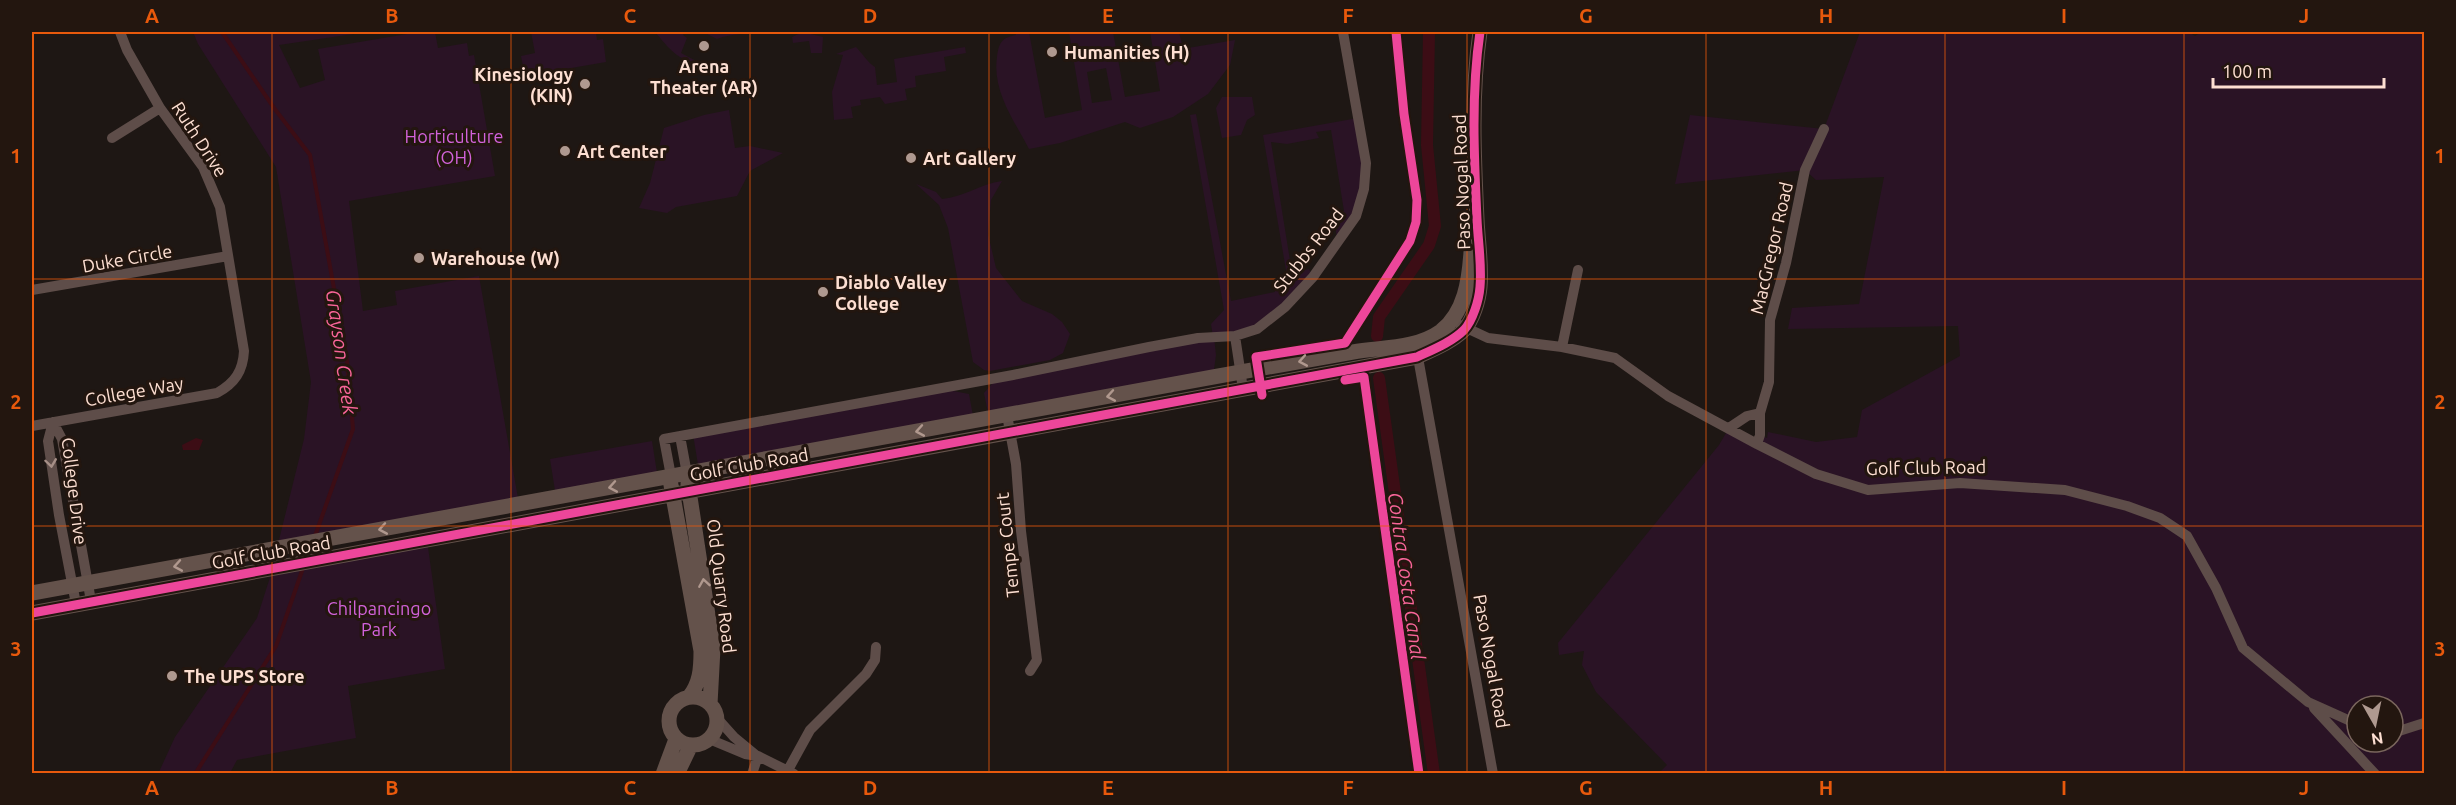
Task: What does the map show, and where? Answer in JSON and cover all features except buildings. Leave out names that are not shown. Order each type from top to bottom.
[{"type":"street","name":"Ruth Drive","points":[[120,32],[127,50],[160,108],[203,167],[220,207],[244,351],[243,363],[237,378]]},
{"type":"street","name":"Stubbs Road","points":[[671,476],[664,439],[1013,375],[1149,347],[1197,339],[1235,336],[1257,328],[1285,307],[1313,277],[1356,216],[1364,189],[1366,163],[1343,32]]},
{"type":"street","name":"Paso Nogal Road","points":[[1465,329],[1477,305],[1480,289],[1474,131],[1479,32]]},
{"type":"street","points":[[112,138],[160,108]]},
{"type":"street","name":"MacGregor Road","points":[[1757,444],[1760,435],[1760,413],[1768,382],[1770,320],[1786,262],[1805,170],[1824,129]]},
{"type":"street","name":"Paso Nogal Road","points":[[1361,351],[1416,351],[1452,319],[1463,300],[1469,277],[1477,223]]},
{"type":"street","name":"Duke Circle","points":[[32,290],[228,256]]},
{"type":"street","points":[[1562,347],[1578,270]]},
{"type":"street","name":"Golf Club Road","points":[[1452,319],[1465,329],[1488,338],[1562,347],[1615,358],[1668,396],[1757,444],[1816,474],[1868,490],[1960,483],[2065,490],[2127,506],[2160,518],[2187,536],[2216,588],[2243,648],[2308,702],[2345,719]]},
{"type":"street","name":"Golf Club Road","points":[[32,613],[1243,389],[1443,344],[1465,329]]},
{"type":"street","points":[[1235,336],[1243,389]]},
{"type":"street","name":"Golf Club Road","points":[[32,593],[1361,351]]},
{"type":"street","name":"Paso Nogal Road","points":[[1416,351],[1493,774]]},
{"type":"street","name":"College Way","points":[[32,426],[217,393],[237,378]]},
{"type":"street","points":[[1729,428],[1748,416],[1760,413]]},
{"type":"street","name":"Tempe Court","points":[[1006,415],[1016,464],[1021,531],[1037,660],[1030,671]]},
{"type":"street","name":"College Drive","points":[[53,422],[62,439],[88,583],[84,603]]},
{"type":"street","name":"College Drive","points":[[53,422],[48,441],[59,515],[72,586],[84,603]]},
{"type":"street","points":[[680,436],[687,474]]},
{"type":"street","name":"Old Quarry Road","points":[[687,474],[712,640],[710,704],[717,718]]},
{"type":"street","name":"Old Quarry Road","points":[[671,476],[671,495],[701,651],[700,676],[696,688],[689,697],[676,703],[669,715],[669,727],[676,739]]},
{"type":"street","points":[[717,718],[734,737],[758,756],[791,772],[810,730],[866,674],[875,660],[876,647]]},
{"type":"street","points":[[689,697],[697,697],[710,704]]},
{"type":"street","points":[[2308,702],[2376,774]]},
{"type":"street","points":[[663,774],[676,739],[691,745],[709,739],[714,733],[717,718]]},
{"type":"street","points":[[2405,729],[2424,723]]},
{"type":"street","points":[[709,739],[745,754],[758,756]]},
{"type":"street","points":[[677,774],[691,745]]},
{"type":"street","points":[[752,774],[758,756]]},
{"type":"green space","name":"Horticulture (OH)","points":[[193,32],[367,32],[279,45],[300,88],[325,80],[318,49],[419,32],[435,32],[438,48],[467,43],[469,56],[474,55],[495,176],[349,201],[363,311],[397,305],[395,291],[479,276],[519,504],[277,548],[304,439],[311,382],[276,167],[198,44]]},
{"type":"green space","points":[[531,32],[596,32],[597,40],[603,39],[606,62],[525,76],[521,56],[535,53]]},
{"type":"green space","points":[[655,32],[685,32],[683,35],[687,38],[681,53],[700,63],[679,57]]},
{"type":"green space","points":[[703,32],[767,32],[717,39]]},
{"type":"green space","points":[[803,32],[823,37],[822,53],[811,53],[809,41],[793,43],[792,37]]},
{"type":"green space","points":[[1015,32],[1029,32],[1045,118],[1082,110],[1069,32],[1113,32],[1125,97],[1160,91],[1150,32],[1179,32],[1182,44],[1173,46],[1175,56],[1187,54],[1188,48],[1235,40],[1230,65],[1208,94],[1173,117],[1140,128],[1125,122],[1060,143],[1029,149],[1006,105],[996,70],[1000,45],[1007,38],[1016,35]],"holes":[[[1106,68],[1112,100],[1092,103],[1087,72]]]},
{"type":"green space","points":[[1860,32],[2189,32],[2195,36],[2202,32],[2424,32],[2424,773],[1659,773],[1667,765],[1596,692],[1582,665],[1584,651],[1559,655],[1558,643],[1719,445],[1729,428],[1757,444],[1760,435],[1767,438],[1768,432],[1816,442],[1857,437],[1862,410],[1960,356],[1958,326],[1788,329],[1792,308],[1859,304],[1884,177],[1816,180],[1805,170],[1675,184],[1690,115],[1824,129]]},
{"type":"green space","points":[[856,47],[875,67],[877,85],[897,82],[894,59],[965,47],[966,53],[944,57],[946,71],[915,76],[916,87],[905,89],[907,100],[885,104],[880,97],[860,100],[861,105],[851,107],[853,118],[834,120],[832,92],[843,55],[836,54]]},
{"type":"green space","points":[[1222,97],[1252,97],[1255,115],[1247,120],[1241,135],[1222,138],[1216,108]]},
{"type":"green space","points":[[729,110],[735,148],[750,146],[783,153],[750,171],[737,196],[676,207],[667,213],[639,208],[650,183],[664,128],[704,115]]},
{"type":"green space","points":[[1196,114],[1231,301],[1275,292],[1274,285],[1288,282],[1263,135],[1358,118],[1364,189],[1338,244],[1333,214],[1344,211],[1331,130],[1316,132],[1319,138],[1287,144],[1271,142],[1292,273],[1309,269],[1313,277],[1257,329],[1214,337],[1216,355],[1213,377],[989,418],[984,393],[997,378],[1213,337],[1211,324],[1224,310],[1190,115]]},
{"type":"green space","points":[[1002,181],[991,200],[988,234],[996,268],[1022,301],[1052,314],[1062,322],[1070,334],[1063,353],[1050,360],[990,371],[984,370],[973,362],[948,228],[939,205],[916,184],[936,192],[942,199]]},
{"type":"green space","points":[[938,388],[969,394],[974,421],[699,471],[693,434]]},
{"type":"green space","points":[[652,441],[658,479],[556,497],[550,459]]},
{"type":"green space","name":"Chilpancingo Park","points":[[427,540],[445,669],[348,686],[356,738],[237,760],[230,773],[158,774],[175,737],[257,618],[273,568]]},
{"type":"shaded area","points":[[196,438],[203,440],[199,450],[183,450],[182,445]]},
{"type":"waterway","name":"Grayson Creek","points":[[222,32],[274,108],[310,155],[347,361],[353,429],[315,536]]},
{"type":"waterway","name":"Contra Costa Canal","points":[[1377,336],[1379,317],[1429,245],[1435,226],[1427,145],[1429,32]]},
{"type":"waterway","name":"Contra Costa Canal","points":[[1379,378],[1434,774]]},
{"type":"waterway","name":"Grayson Creek","points":[[195,774],[276,646],[303,568]]},
{"type":"cycle path","points":[[1262,395],[1256,357],[1345,343],[1410,241],[1416,222],[1417,200],[1404,114],[1396,32]]},
{"type":"cycle path","points":[[32,613],[1417,357],[1448,342],[1464,330],[1473,315],[1478,298],[1481,270],[1474,125],[1475,78],[1480,32]]},
{"type":"cycle path","points":[[1345,380],[1364,377],[1419,774]]},
{"type":"place","name":"Arena Theater (AR)","points":[[704,46]]},
{"type":"place","name":"Humanities (H)","points":[[1052,52]]},
{"type":"place","name":"Kinesiology (KIN)","points":[[585,84]]},
{"type":"place","name":"Art Center","points":[[565,151]]},
{"type":"place","name":"Art Gallery","points":[[911,158]]},
{"type":"place","name":"Warehouse (W)","points":[[419,258]]},
{"type":"place","name":"Diablo Valley College","points":[[823,292]]},
{"type":"place","name":"The UPS Store","points":[[172,676]]}]
